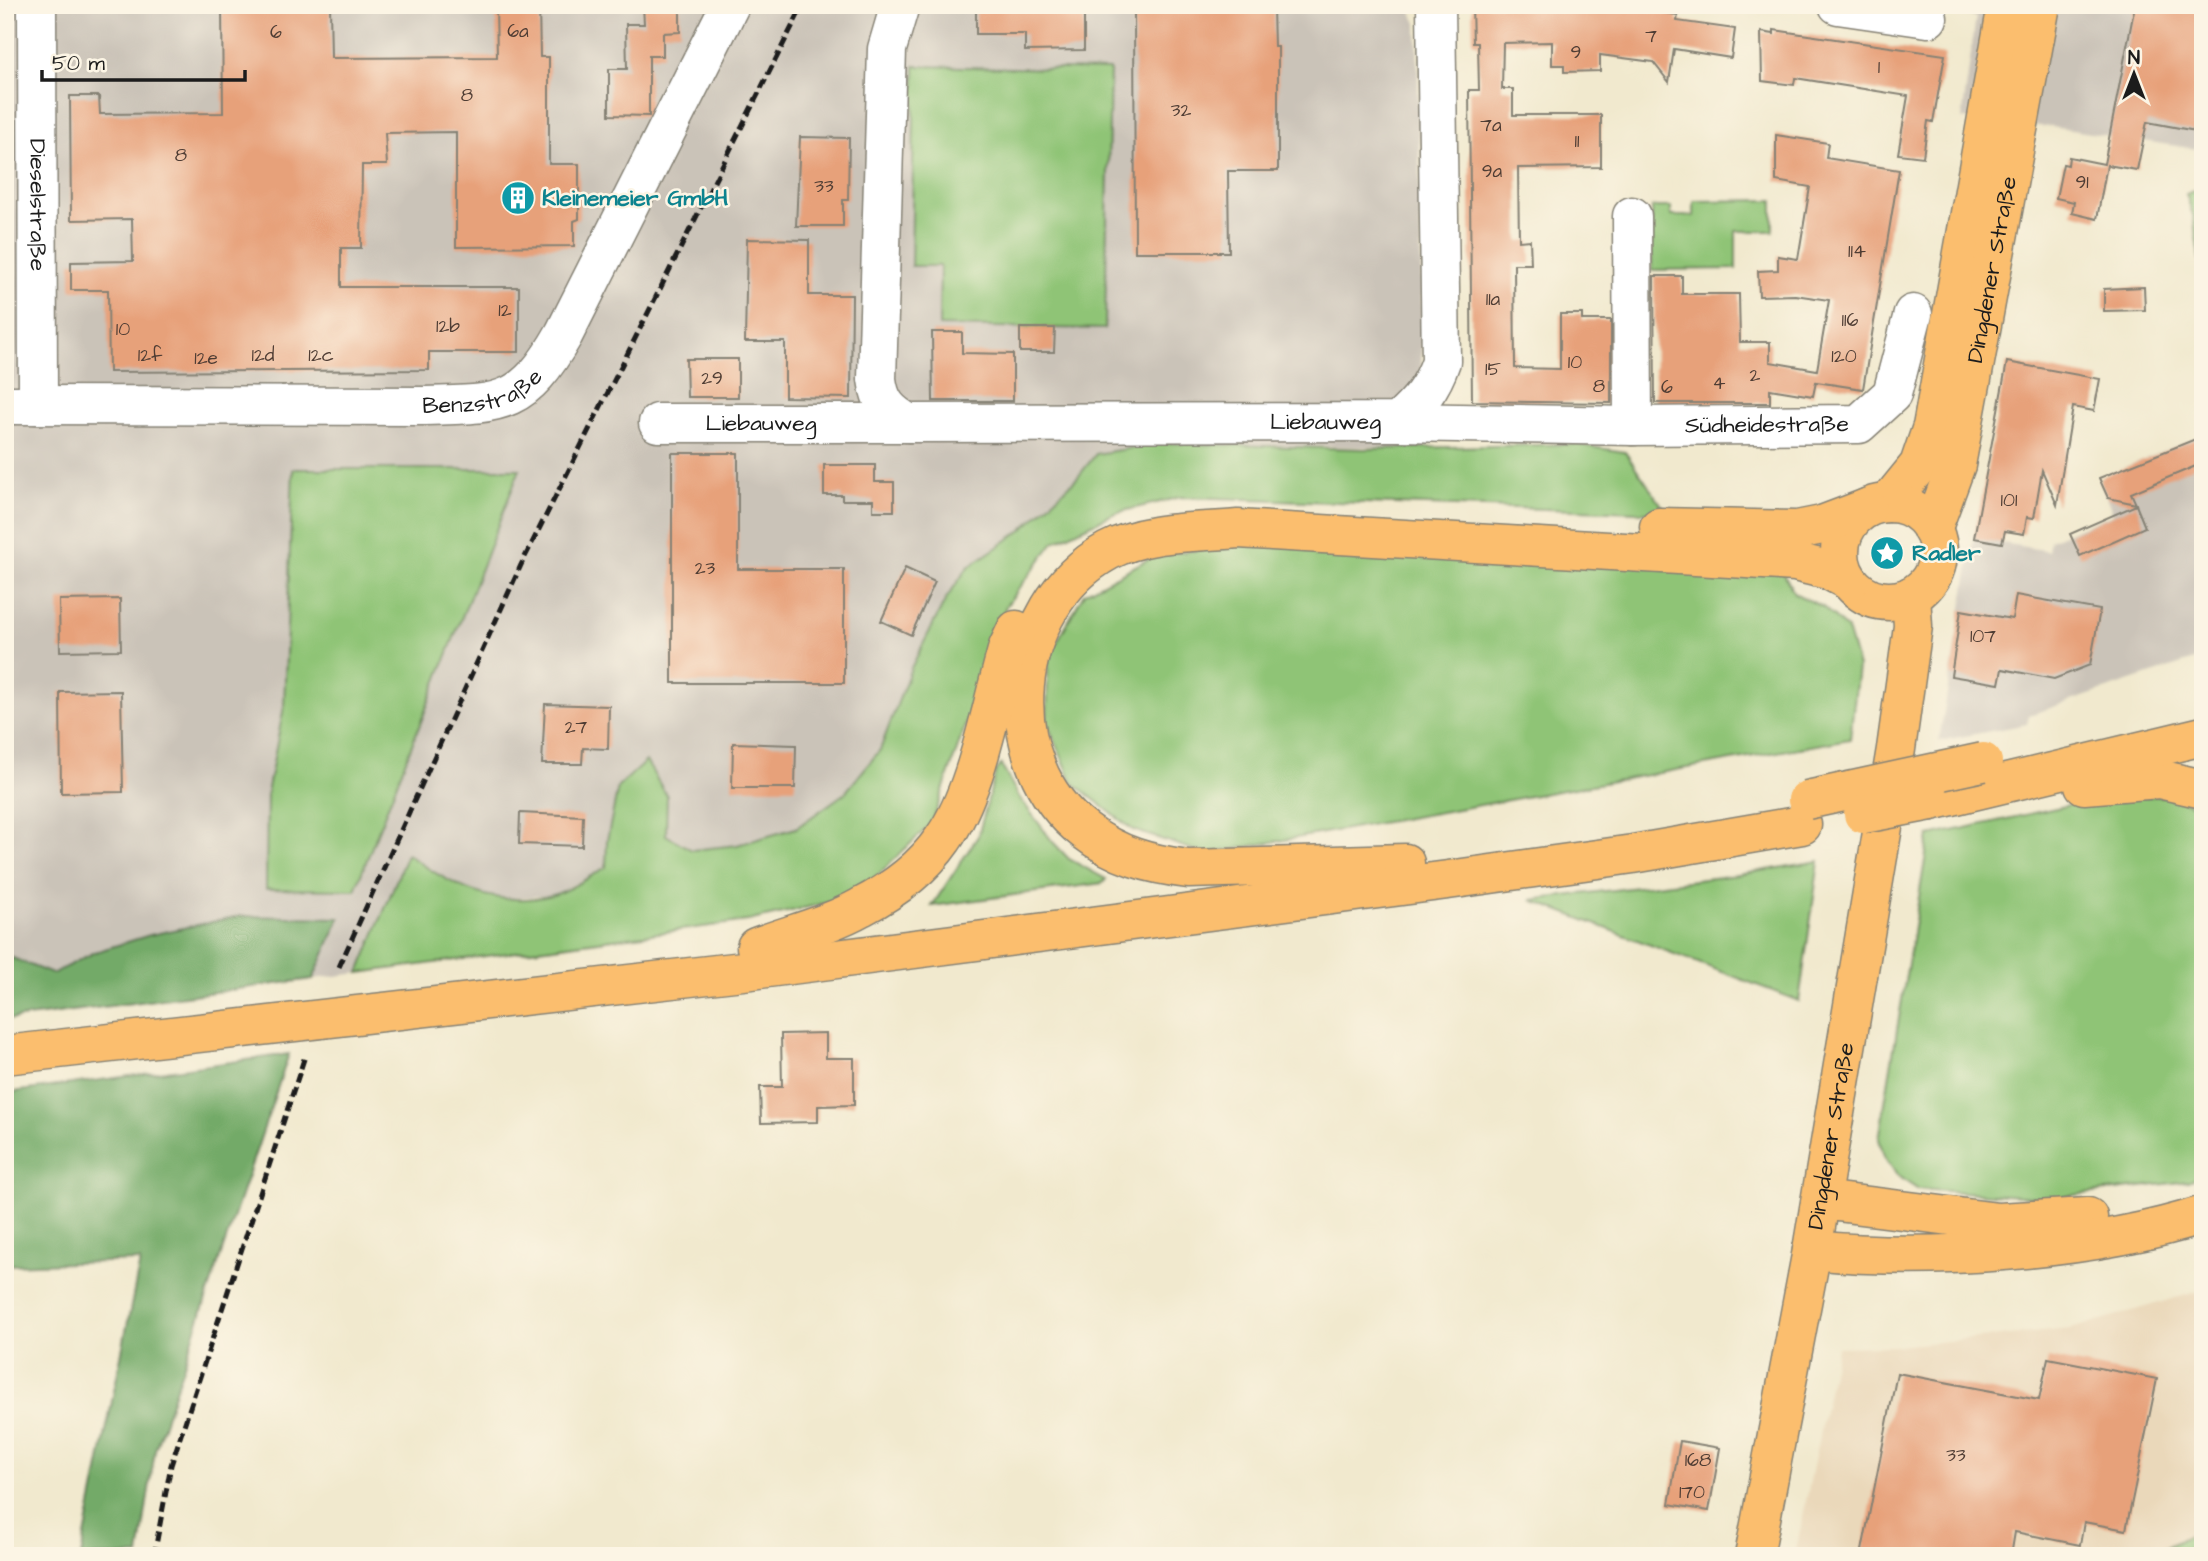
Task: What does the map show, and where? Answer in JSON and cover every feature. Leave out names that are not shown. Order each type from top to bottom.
[{"type":"main road","name":"Dingdener Straße","points":[[1754,1556],[1821,1200],[1896,749],[1899,715],[1888,634],[1879,592],[1842,566],[1840,549],[1844,532],[1853,518],[1878,506],[1919,466],[1932,427],[2007,5]]},
{"type":"main road","name":"Dingdener Straße","points":[[1879,592],[1928,582],[1937,561],[1937,545],[1932,530],[1956,465],[2041,5]]},
{"type":"main road","points":[[756,947],[859,909],[893,888],[930,855],[944,839],[959,810],[976,761],[1008,647],[1041,586],[1078,548],[1134,520],[1189,509],[1244,507],[1763,531],[1822,525],[1878,506],[1907,507],[1921,515],[1932,530]]},
{"type":"main road","points":[[1405,863],[1188,869],[1156,865],[1121,855],[1084,831],[1049,790],[1038,771],[1025,732],[1027,660],[1039,626],[1060,591],[1109,550],[1173,533],[1238,529],[1795,562],[1828,570],[1879,592]]},
{"type":"main road","points":[[5,1055],[412,1006],[752,970],[1633,854],[1805,812],[1931,801],[2203,716]]},
{"type":"main road","points":[[412,1006],[756,947],[1188,895],[1580,839],[1805,812],[1978,786],[2203,736]]},
{"type":"main road","points":[[1978,786],[2159,779],[2203,789]]},
{"type":"main road","points":[[1821,1200],[1998,1222],[2086,1217],[2146,1208],[2203,1193]]},
{"type":"main road","points":[[1812,1250],[1866,1256],[2046,1247],[2146,1230],[2203,1215]]},
{"type":"street","name":"Dieselstraße","points":[[21,405],[37,5]]},
{"type":"street","name":"Benzstraße","points":[[21,405],[420,406],[481,404],[515,395],[544,370],[564,334],[730,5]]},
{"type":"street","points":[[900,5],[887,49],[877,379],[879,398],[890,413],[908,423]]},
{"type":"street","name":"Liebauweg","points":[[658,422],[1398,422],[1434,383],[1441,360],[1436,5]]},
{"type":"street","points":[[1838,5],[1928,18]]},
{"type":"street","points":[[1632,216],[1633,426]]},
{"type":"street","name":"Südheidestraße","points":[[1398,422],[1633,426],[1859,424],[1892,394],[1913,314]]},
{"type":"shaded area","points":[[5,5],[1408,5],[1417,23],[1422,326],[1420,448],[1161,443],[1096,454],[1077,478],[1021,532],[968,567],[946,599],[911,668],[880,750],[846,793],[796,828],[737,845],[692,850],[666,835],[667,796],[607,840],[606,867],[554,895],[499,899],[463,890],[407,854],[359,973],[313,979],[339,918],[240,916],[150,935],[95,952],[52,974],[5,955]]},
{"type":"shaded area","points":[[1893,5],[2203,5],[2203,150],[2051,127],[1962,119],[1976,17]]},
{"type":"shaded area","points":[[2203,435],[2203,657],[2029,715],[2027,724],[1939,741],[1974,538],[2048,551],[2050,540],[2113,514],[2099,478]]},
{"type":"shaded area","points":[[2203,1290],[2203,1529],[2149,1556],[1795,1556],[1837,1347],[1898,1346],[2071,1329]]},
{"type":"green space","points":[[915,66],[1110,70],[1105,329],[939,326],[940,266],[911,266]]},
{"type":"green space","points":[[2203,187],[2203,286],[2193,215],[2186,194]]},
{"type":"green space","points":[[1773,200],[1773,231],[1736,231],[1736,269],[1652,270],[1652,207],[1671,207],[1671,216],[1694,216],[1694,201]]},
{"type":"green space","points":[[1161,443],[1364,449],[1573,444],[1625,452],[1667,513],[1181,497],[1115,513],[1054,542],[1006,606],[932,823],[856,896],[748,921],[359,973],[407,854],[458,885],[493,897],[532,899],[560,893],[606,867],[607,840],[618,787],[646,761],[667,796],[666,835],[692,850],[737,845],[796,828],[845,793],[880,750],[911,668],[946,599],[968,567],[1021,531],[1077,478],[1096,454]]},
{"type":"green space","points":[[293,469],[520,469],[355,890],[266,889],[267,793],[284,707]]},
{"type":"green space","points":[[1265,542],[1782,570],[1794,593],[1823,607],[1847,629],[1858,667],[1850,739],[1206,854],[1133,830],[1073,783],[1047,723],[1048,658],[1084,593],[1156,555]]},
{"type":"green space","points":[[1001,765],[1019,797],[1053,842],[1069,859],[1106,879],[1103,883],[932,906],[978,836],[996,771]]},
{"type":"green space","points":[[2171,796],[2203,809],[2203,1173],[2189,1181],[2050,1198],[1917,1189],[1898,1176],[1884,1156],[1879,1139],[1929,836],[2106,797]]},
{"type":"green space","points":[[1819,861],[1799,1001],[1531,900],[1737,875]]},
{"type":"green space","points":[[240,916],[340,918],[313,979],[5,1020],[5,955],[52,974],[95,952],[150,935]]},
{"type":"green space","points":[[289,1054],[155,1450],[139,1556],[81,1556],[140,1261],[5,1265],[5,1093]]},
{"type":"green space","points":[[2203,1528],[2203,1556],[2149,1556]]},
{"type":"building","points":[[222,5],[330,5],[331,58],[497,57],[496,5],[539,5],[540,57],[549,57],[549,164],[579,164],[579,219],[574,221],[574,246],[456,247],[456,132],[385,133],[387,165],[362,165],[361,248],[341,248],[341,287],[519,287],[519,352],[429,352],[429,370],[109,372],[108,290],[71,290],[71,262],[133,261],[132,219],[71,220],[70,96],[99,96],[100,114],[223,113]]},
{"type":"building","points":[[643,5],[680,5],[680,32],[663,33],[663,56],[649,56],[649,116],[609,115],[609,69],[627,69],[626,24],[644,24]]},
{"type":"building","points":[[976,5],[1084,5],[1084,50],[1025,51],[1025,34],[976,34]]},
{"type":"building","points":[[1472,5],[1616,6],[1678,15],[1677,21],[1735,29],[1731,58],[1674,49],[1669,82],[1653,62],[1600,55],[1600,71],[1564,72],[1564,65],[1552,65],[1552,42],[1503,43],[1502,89],[1513,89],[1513,115],[1601,115],[1601,167],[1518,168],[1519,241],[1530,240],[1531,264],[1514,264],[1515,368],[1560,369],[1560,314],[1582,314],[1582,320],[1611,320],[1611,403],[1472,401],[1469,90],[1479,90],[1478,43],[1473,43]]},
{"type":"building","points":[[2135,5],[2203,5],[2203,112],[2200,111],[2196,131],[2147,122],[2137,170],[2107,165],[2097,219],[2072,213],[2074,202],[2056,198],[2063,164],[2068,165],[2069,157],[2104,164]]},
{"type":"building","points":[[1273,6],[1274,47],[1278,47],[1278,171],[1228,171],[1229,252],[1135,252],[1134,7]]},
{"type":"building","points":[[1774,30],[1945,55],[1933,122],[1928,121],[1923,157],[1898,154],[1908,96],[1795,78],[1794,85],[1762,81],[1761,32],[1774,34]]},
{"type":"building","points":[[1776,135],[1828,143],[1826,158],[1899,170],[1863,389],[1816,382],[1813,396],[1770,389],[1770,403],[1655,403],[1654,276],[1682,276],[1682,294],[1739,294],[1740,342],[1770,342],[1770,362],[1817,370],[1829,300],[1795,295],[1759,296],[1758,271],[1778,270],[1778,256],[1798,259],[1810,187],[1776,181]]},
{"type":"building","points":[[800,137],[849,138],[848,200],[843,200],[843,226],[796,226]]},
{"type":"building","points":[[747,239],[809,240],[809,295],[852,295],[851,398],[785,397],[785,342],[745,342]]},
{"type":"building","points":[[2144,287],[2145,310],[2104,311],[2104,289]]},
{"type":"building","points":[[1020,328],[1055,328],[1054,352],[1020,352]]},
{"type":"building","points":[[932,332],[962,332],[962,353],[1013,354],[1013,401],[933,401]]},
{"type":"building","points":[[686,359],[738,359],[738,397],[687,397]]},
{"type":"building","points":[[2007,362],[2100,379],[2094,411],[2073,407],[2057,505],[2042,470],[2034,518],[2027,517],[2024,534],[2005,531],[2002,543],[1974,538]]},
{"type":"building","points":[[2203,436],[2203,463],[2131,493],[2136,504],[2108,498],[2099,478]]},
{"type":"building","points":[[672,453],[738,453],[738,569],[844,569],[844,683],[672,683]]},
{"type":"building","points":[[824,465],[875,465],[875,482],[894,482],[894,511],[873,511],[873,500],[842,500],[842,495],[824,495]]},
{"type":"building","points":[[2136,505],[2145,527],[2080,556],[2070,534]]},
{"type":"building","points":[[905,568],[935,582],[911,635],[881,621]]},
{"type":"building","points":[[2016,595],[2100,610],[2090,665],[2054,679],[2002,669],[1999,684],[1951,676],[1961,610],[2012,619]]},
{"type":"building","points":[[120,599],[121,650],[60,651],[59,600]]},
{"type":"building","points":[[121,691],[123,792],[61,793],[60,692]]},
{"type":"building","points":[[545,704],[609,706],[608,749],[583,748],[582,764],[542,764]]},
{"type":"building","points":[[733,743],[796,745],[795,788],[732,788]]},
{"type":"building","points":[[520,813],[583,816],[582,846],[519,844]]},
{"type":"building","points":[[826,1033],[826,1058],[854,1058],[854,1105],[818,1106],[818,1122],[761,1123],[760,1087],[782,1087],[781,1034]]},
{"type":"building","points":[[2048,1358],[2157,1379],[2126,1530],[2084,1522],[2080,1545],[2015,1532],[2011,1556],[1861,1556],[1897,1373],[2039,1400]]},
{"type":"building","points":[[1680,1441],[1720,1448],[1709,1511],[1669,1504]]},
{"type":"railway","points":[[339,967],[521,565],[803,5]]},
{"type":"railway","points":[[154,1556],[171,1465],[305,1056]]},
{"type":"place","name":"Kleinemeier GmbH","points":[[518,198]]},
{"type":"place","name":"Radler","points":[[1887,553]]}]
